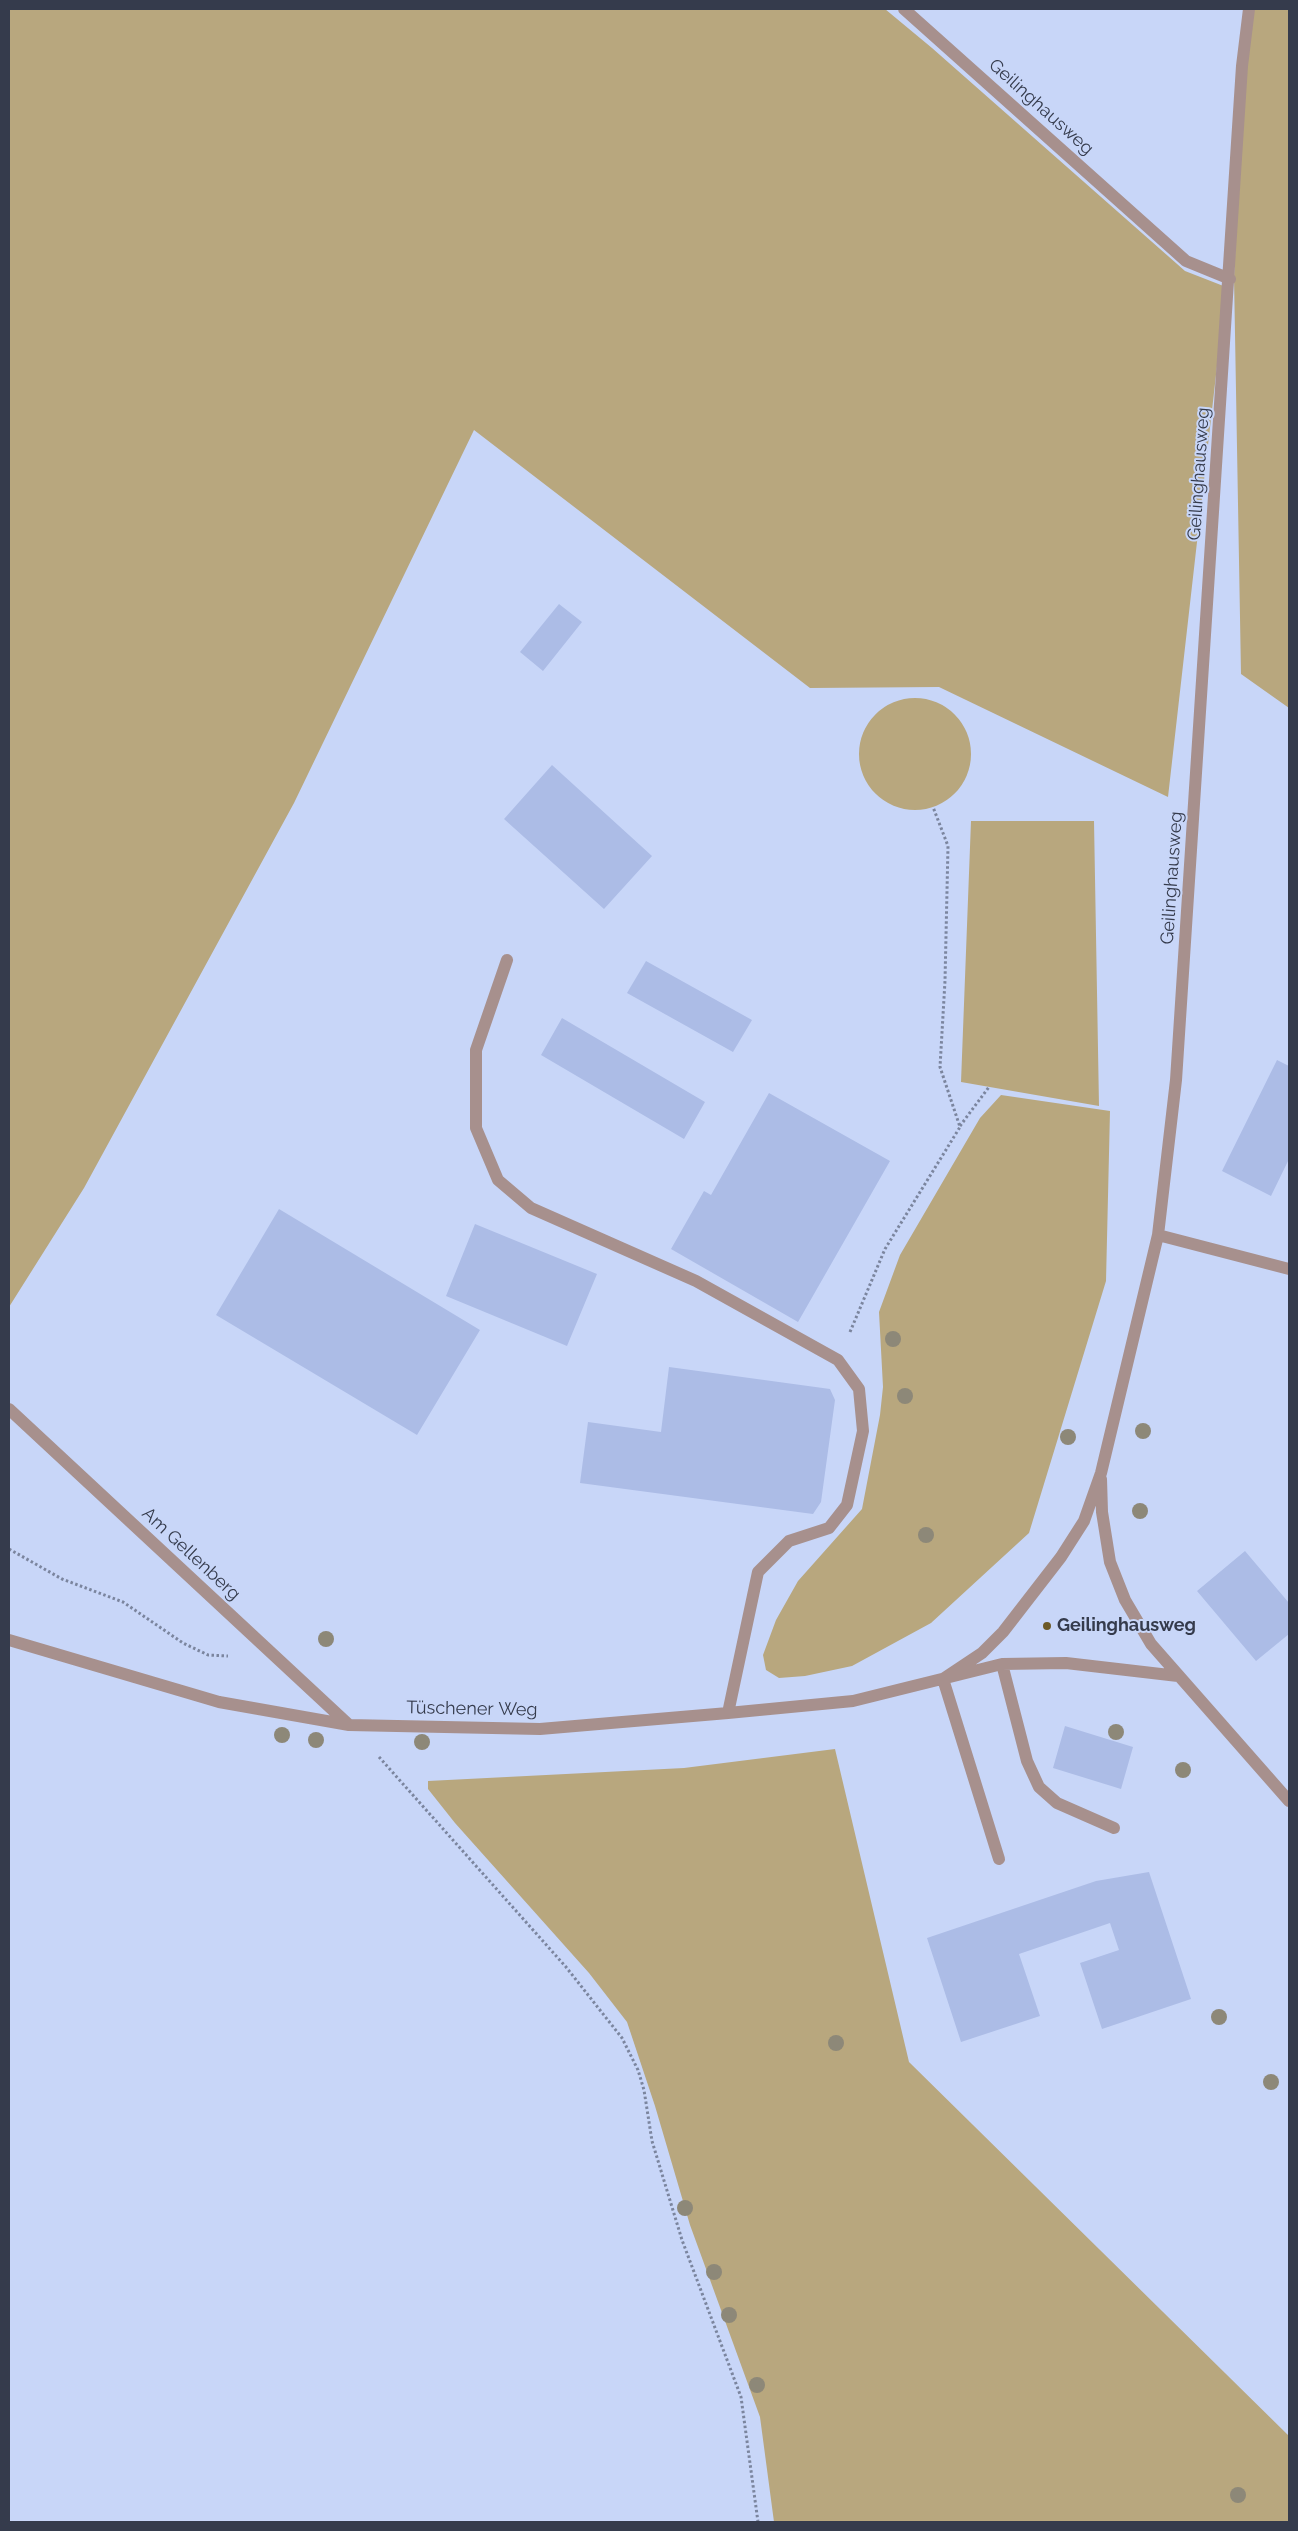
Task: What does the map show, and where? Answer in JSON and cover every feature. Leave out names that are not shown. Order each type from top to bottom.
[{"type":"street","name":"Geilinghausweg","points":[[904,9],[1186,261],[1230,279]]},
{"type":"street","name":"Geilinghausweg","points":[[1061,1557],[1084,1521],[1100,1473],[1158,1235],[1176,1080],[1230,279],[1242,66],[1249,9]]},
{"type":"street","points":[[507,960],[476,1050],[476,1128],[498,1180],[531,1208],[696,1281],[838,1360],[858,1388],[863,1431],[846,1505],[829,1528],[789,1541],[758,1572],[728,1713]]},
{"type":"street","points":[[1158,1235],[1289,1269]]},
{"type":"street","name":"Am Gellenberg","points":[[9,1408],[349,1725]]},
{"type":"street","name":"Geilinghausweg","points":[[1100,1473],[1102,1512],[1110,1562],[1125,1600],[1151,1644],[1289,1801]]},
{"type":"street","name":"Tüschener Weg","points":[[942,1679],[982,1653],[1003,1632],[1061,1557]]},
{"type":"street","name":"Tüschener Weg","points":[[9,1640],[219,1702],[349,1725],[540,1728],[728,1713],[853,1701],[1002,1664],[1066,1663],[1178,1676]]},
{"type":"street","points":[[1002,1664],[1027,1761],[1039,1787],[1058,1803],[1114,1828]]},
{"type":"street","points":[[942,1679],[1000,1859]]},
{"type":"path","points":[[933,807],[948,846],[945,981],[940,1067],[960,1126]]},
{"type":"path","points":[[838,1360],[885,1249],[960,1126],[989,1087]]},
{"type":"path","points":[[9,1549],[62,1579],[123,1602],[183,1643],[208,1655],[238,1657],[271,1652]]},
{"type":"path","points":[[349,1725],[566,1967],[622,2038],[638,2070],[644,2090],[652,2142],[682,2240],[740,2397],[758,2522]]},
{"type":"shaded area","points":[[9,9],[885,9],[932,48],[1185,271],[1226,287],[1168,797],[939,687],[810,688],[474,430],[294,803],[84,1188],[9,1307]]},
{"type":"shaded area","points":[[1252,9],[1289,9],[1289,708],[1241,674],[1234,277],[1244,67]]},
{"type":"shaded area","points":[[915,698],[926,699],[936,703],[954,715],[966,733],[970,743],[970,765],[966,775],[954,793],[936,805],[926,809],[915,810],[904,809],[894,805],[876,793],[864,775],[860,765],[859,754],[860,743],[864,733],[876,715],[894,703],[904,699]]},
{"type":"shaded area","points":[[971,821],[1094,821],[1099,1106],[961,1082]]},
{"type":"shaded area","points":[[1001,1095],[1110,1111],[1106,1281],[1029,1533],[931,1623],[852,1666],[805,1676],[779,1678],[766,1670],[763,1655],[776,1620],[798,1581],[862,1509],[880,1415],[883,1387],[879,1312],[900,1255],[980,1118]]},
{"type":"shaded area","points":[[835,1749],[909,2062],[1289,2436],[1289,2522],[774,2522],[760,2417],[690,2225],[655,2106],[627,2022],[589,1973],[455,1823],[428,1789],[428,1781],[684,1768]]},
{"type":"building","points":[[559,604],[582,622],[543,671],[520,652]]},
{"type":"building","points":[[552,765],[652,856],[604,909],[504,819]]},
{"type":"building","points":[[646,961],[752,1020],[733,1052],[627,993]]},
{"type":"building","points":[[562,1018],[705,1102],[684,1139],[541,1055]]},
{"type":"building","points":[[1277,1060],[1289,1066],[1289,1159],[1271,1196],[1222,1171]]},
{"type":"building","points":[[769,1093],[890,1161],[798,1322],[671,1249],[704,1191],[711,1195]]},
{"type":"building","points":[[279,1209],[480,1330],[417,1435],[216,1315]]},
{"type":"building","points":[[475,1224],[597,1274],[567,1346],[446,1296]]},
{"type":"building","points":[[669,1367],[830,1389],[835,1400],[821,1502],[813,1514],[580,1483],[588,1422],[661,1432]]},
{"type":"building","points":[[1245,1551],[1289,1603],[1289,1634],[1256,1661],[1197,1591]]},
{"type":"building","points":[[1065,1726],[1133,1747],[1121,1789],[1053,1768]]},
{"type":"building","points":[[1149,1872],[1191,1999],[1102,2029],[1080,1963],[1119,1950],[1110,1923],[1019,1954],[1040,2016],[961,2042],[927,1938],[1096,1881]]},
{"type":"place","name":"Geilinghausweg","points":[[1047,1626]]}]
